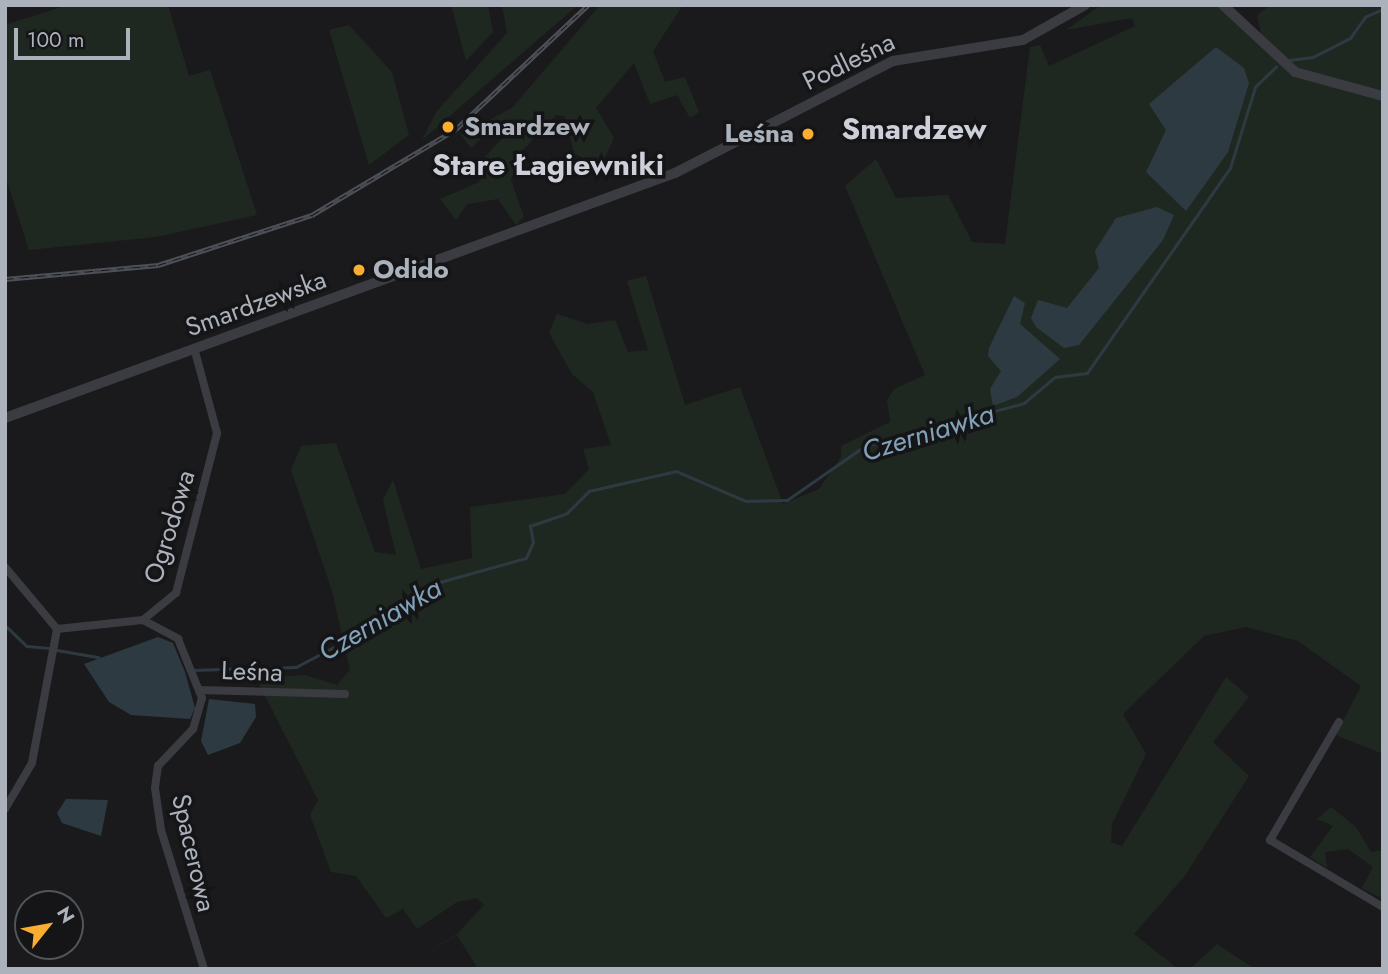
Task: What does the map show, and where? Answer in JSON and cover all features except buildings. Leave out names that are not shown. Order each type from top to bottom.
[{"type":"street","name":"Podleśna","points":[[717,152],[893,61],[1023,40],[1085,5]]},
{"type":"street","points":[[1223,5],[1295,72],[1383,96]]},
{"type":"street","name":"Smardzewska","points":[[5,418],[717,152]]},
{"type":"street","name":"Ogrodowa","points":[[57,629],[143,620],[176,593],[218,433],[194,348]]},
{"type":"street","points":[[5,567],[57,629],[32,763],[5,809]]},
{"type":"street","name":"Spacerowa","points":[[143,620],[178,639],[199,690],[198,721],[158,766],[155,788],[161,830],[204,969]]},
{"type":"street","name":"Leśna","points":[[199,690],[345,694]]},
{"type":"street","points":[[1339,722],[1270,840],[1383,907]]},
{"type":"shaded area","points":[[68,5],[168,5],[189,76],[210,70],[257,215],[156,237],[29,250],[5,175],[5,25]]},
{"type":"shaded area","points":[[451,5],[488,5],[493,32],[466,61]]},
{"type":"shaded area","points":[[502,5],[578,5],[422,140],[436,112],[507,33]]},
{"type":"shaded area","points":[[600,5],[683,5],[653,51],[665,82],[685,77],[699,112],[690,118],[677,95],[650,104],[634,63],[596,108],[614,138],[600,168],[574,153],[565,116],[556,115],[521,152],[511,180],[524,217],[516,225],[498,199],[467,204],[456,220],[440,199],[479,182],[488,169],[479,163],[511,129],[497,124],[471,148],[461,135],[512,108]]},
{"type":"shaded area","points":[[1101,5],[1219,5],[1263,44],[1257,15],[1271,5],[1383,5],[1383,754],[1336,735],[1361,686],[1298,641],[1246,627],[1204,636],[1123,714],[1146,754],[1112,824],[1111,842],[1122,846],[1226,677],[1249,697],[1213,742],[1249,776],[1184,877],[1134,934],[1178,969],[478,969],[457,935],[402,969],[457,934],[484,905],[477,898],[457,902],[417,929],[403,909],[386,918],[356,876],[331,872],[310,815],[318,800],[256,678],[305,675],[337,685],[350,670],[332,591],[291,470],[301,446],[336,443],[375,552],[396,555],[383,500],[393,480],[421,569],[472,558],[470,507],[565,494],[589,469],[583,449],[611,445],[593,392],[572,374],[549,333],[557,314],[588,324],[615,320],[628,352],[648,350],[627,281],[646,276],[685,405],[740,387],[783,504],[819,489],[841,457],[841,446],[890,422],[887,400],[894,389],[925,375],[845,186],[876,159],[896,198],[948,195],[972,242],[1005,244],[1030,47],[1040,45],[1049,66],[1135,26],[1132,18],[1066,30]]},
{"type":"shaded area","points":[[349,25],[392,72],[409,135],[369,165],[329,30]]},
{"type":"shaded area","points":[[1216,47],[1244,68],[1249,83],[1228,152],[1186,211],[1146,172],[1166,130],[1149,104]]},
{"type":"shaded area","points":[[1157,207],[1174,215],[1163,240],[1079,345],[1064,348],[1036,327],[1031,318],[1038,300],[1067,308],[1099,268],[1095,251],[1116,218]]},
{"type":"shaded area","points":[[1014,296],[1025,303],[1020,324],[1060,359],[1017,397],[993,406],[990,389],[1001,371],[988,356],[989,348]]},
{"type":"shaded area","points":[[158,637],[173,643],[185,672],[195,708],[190,719],[131,715],[109,702],[84,664]]},
{"type":"shaded area","points":[[209,699],[255,704],[256,717],[240,743],[208,755],[201,741]]},
{"type":"shaded area","points":[[66,799],[108,800],[101,836],[62,823],[57,813]]},
{"type":"shaded area","points":[[1331,807],[1356,827],[1371,852],[1383,850],[1383,899],[1362,888],[1373,867],[1348,849],[1325,852],[1327,868],[1310,857],[1333,826],[1317,819]]},
{"type":"shaded area","points":[[1217,944],[1255,969],[1190,969]]},
{"type":"waterway","name":"Czerniawka","points":[[1289,60],[1313,57],[1350,38],[1365,17],[1383,9]]},
{"type":"waterway","name":"Czerniawka","points":[[192,670],[296,667],[404,610],[440,582],[526,558],[533,542],[530,526],[567,513],[589,491],[676,471],[746,501],[787,500],[865,446],[1024,403],[1055,377],[1087,373],[1230,168],[1255,87],[1276,67]]},
{"type":"waterway","name":"Czerniawka","points":[[5,625],[27,646],[48,648]]},
{"type":"waterway","points":[[57,650],[98,657]]},
{"type":"railway","points":[[5,279],[158,265],[312,215],[456,129],[588,5]]},
{"type":"place","name":"Smardzew","points":[[448,127]]},
{"type":"place","name":"Leśna","points":[[808,134]]},
{"type":"place","name":"Odido","points":[[359,270]]},
{"type":"district","name":"Smardzew","points":[[914,129]]},
{"type":"district","name":"Stare Łagiewniki","points":[[548,165]]}]
